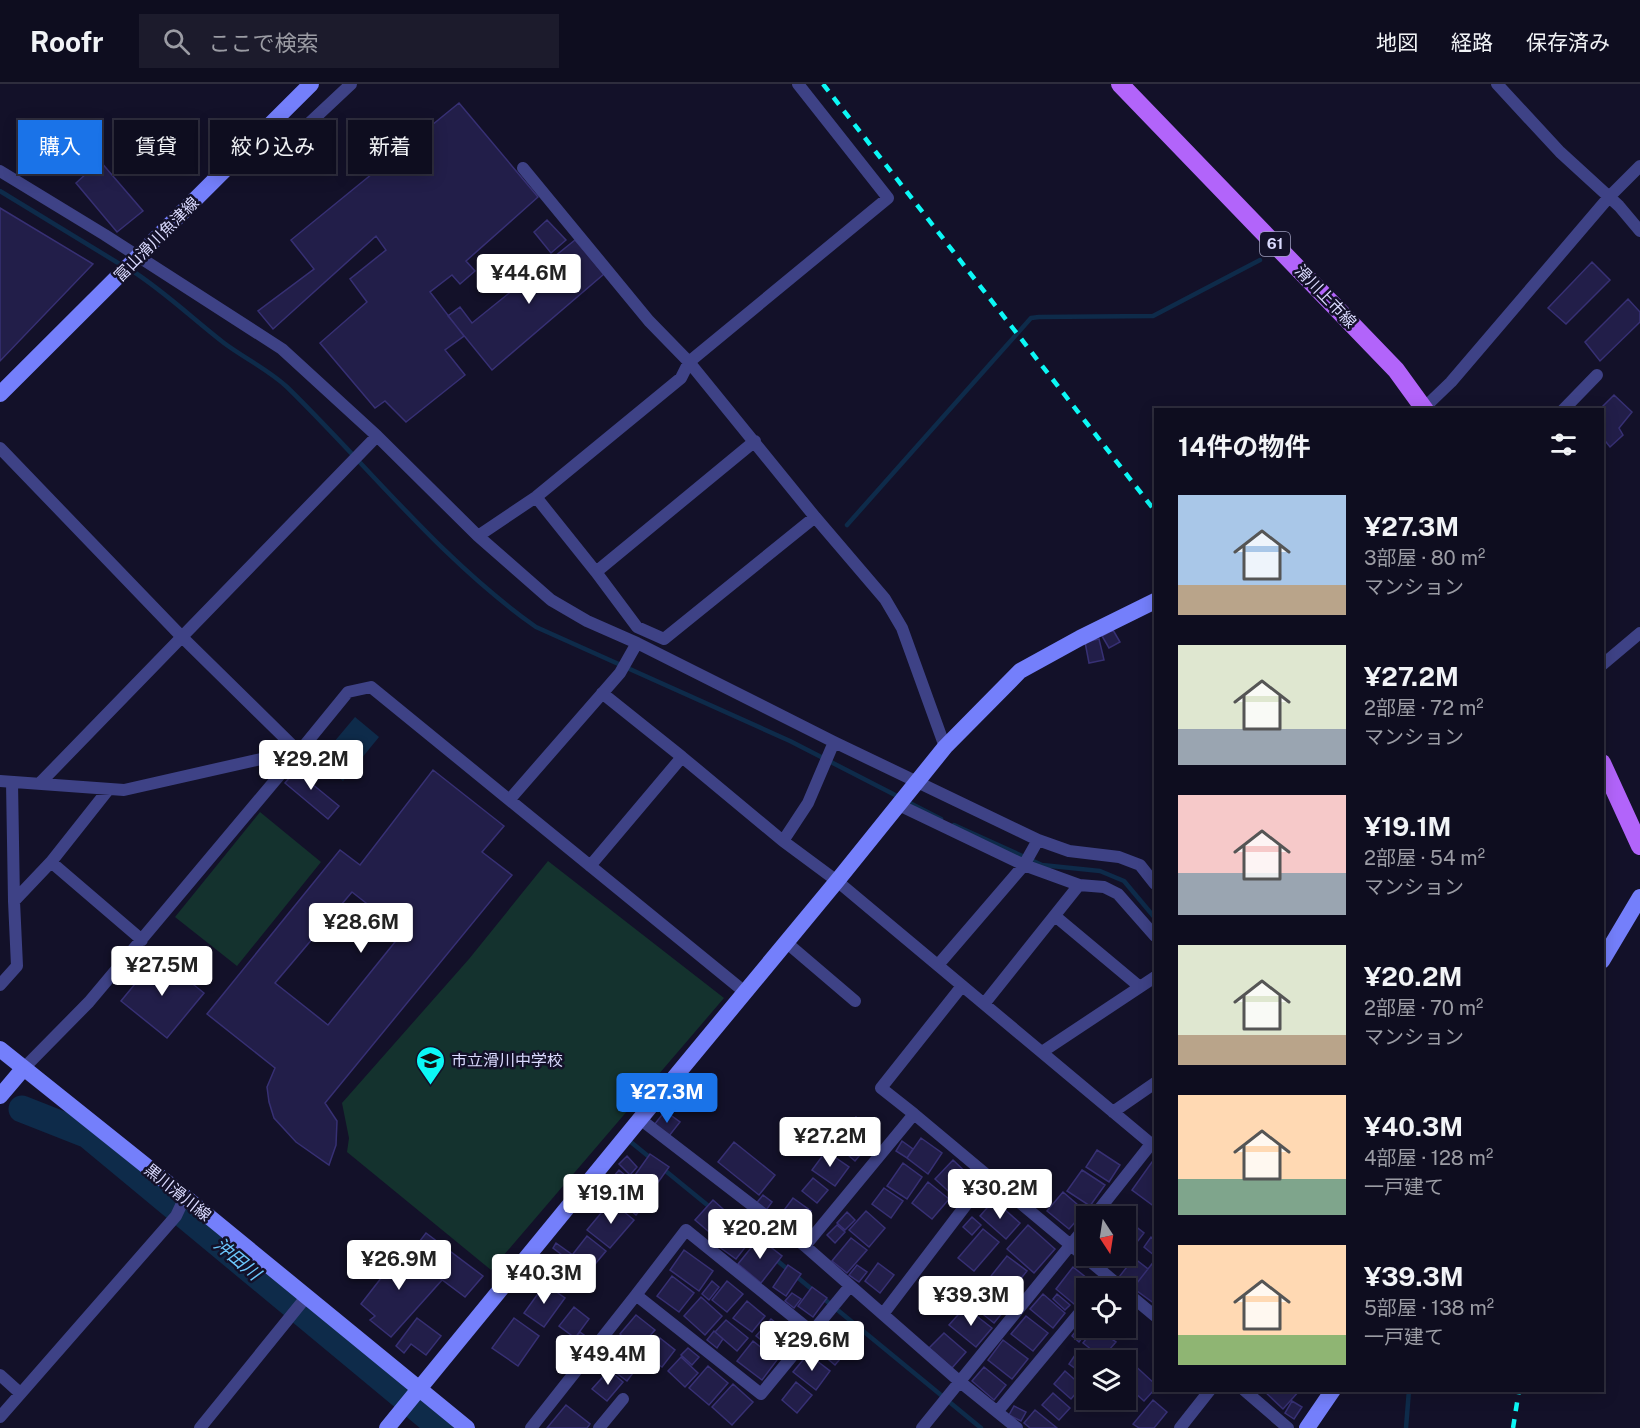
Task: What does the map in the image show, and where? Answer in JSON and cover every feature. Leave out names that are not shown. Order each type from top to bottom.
[{"type":"main road","name":"滑川上市線","points":[[1120,84],[1395,369],[1424,408]]},
{"type":"main road","points":[[1604,767],[1640,846]]},
{"type":"street","name":"富山滑川魚津線","points":[[0,394],[311,84]]},
{"type":"street","points":[[313,120],[351,84]]},
{"type":"street","points":[[478,536],[536,496],[681,378],[689,362],[888,198],[798,84]]},
{"type":"street","points":[[1497,84],[1560,152],[1609,197],[1640,231]]},
{"type":"street","points":[[1426,408],[1609,197],[1640,166]]},
{"type":"street","points":[[523,168],[649,321],[689,362],[885,599],[902,627],[945,747]]},
{"type":"street","points":[[0,171],[282,349],[377,436],[478,536],[551,600],[587,621],[637,643],[917,783],[1038,840],[1069,851],[1119,857],[1140,865],[1154,883]]},
{"type":"street","points":[[1565,408],[1597,375]]},
{"type":"street","points":[[39,784],[377,436]]},
{"type":"street","points":[[596,572],[755,441]]},
{"type":"street","points":[[0,448],[182,637],[294,747]]},
{"type":"street","points":[[536,496],[637,627],[664,639],[815,517]]},
{"type":"street","points":[[387,1428],[787,943],[945,747],[1020,671],[1154,601]]},
{"type":"street","points":[[1604,663],[1640,633]]},
{"type":"street","points":[[510,800],[620,673],[637,643]]},
{"type":"street","points":[[0,1096],[23,1069],[89,1002],[142,940],[294,747],[348,692],[370,687],[746,993]]},
{"type":"street","points":[[602,693],[783,841],[837,881],[1153,1145],[1102,1206]]},
{"type":"street","points":[[783,841],[808,803],[834,741]]},
{"type":"street","points":[[0,985],[17,966],[6,782],[124,790],[274,756],[294,747]]},
{"type":"street","points":[[590,866],[682,757]]},
{"type":"street","points":[[14,901],[51,862],[108,790]]},
{"type":"street","points":[[899,805],[1024,865],[1079,885],[1104,887],[1118,894],[1154,935]]},
{"type":"street","points":[[938,965],[1024,865],[1038,840]]},
{"type":"street","points":[[51,862],[142,940]]},
{"type":"street","points":[[984,1004],[1079,885]]},
{"type":"street","points":[[1604,958],[1640,897]]},
{"type":"street","points":[[1055,916],[1140,987]]},
{"type":"street","points":[[787,943],[855,1001]]},
{"type":"street","points":[[1042,1052],[1154,978]]},
{"type":"street","points":[[962,986],[881,1088],[1109,1278]]},
{"type":"street","name":"黒川滑川線","points":[[0,1049],[467,1428]]},
{"type":"street","points":[[1113,1112],[1154,1084]]},
{"type":"street","points":[[805,1246],[914,1114]]},
{"type":"street","points":[[640,1119],[805,1246],[959,1381],[1017,1428]]},
{"type":"street","points":[[883,1314],[988,1176]]},
{"type":"street","points":[[0,1417],[176,1216],[185,1197]]},
{"type":"street","points":[[531,1428],[686,1230],[812,1332]]},
{"type":"street","points":[[922,1428],[1076,1239]]},
{"type":"street","points":[[636,1295],[761,1394],[850,1286]]},
{"type":"street","points":[[200,1428],[307,1296]]},
{"type":"street","points":[[1136,1301],[1154,1315]]},
{"type":"street","points":[[997,1412],[1076,1317]]},
{"type":"street","points":[[0,1375],[20,1394]]},
{"type":"street","points":[[1180,1428],[1208,1392]]},
{"type":"street","points":[[1246,1392],[1288,1428]]},
{"type":"street","points":[[1307,1428],[1332,1392]]},
{"type":"street","points":[[599,1428],[623,1399]]},
{"type":"green space","points":[[260,812],[321,862],[237,966],[175,917]]},
{"type":"green space","points":[[548,861],[724,998],[491,1270],[347,1152],[349,1138],[342,1103],[469,959]]},
{"type":"water","points":[[355,717],[379,737],[343,781],[318,761]]},
{"type":"building","points":[[459,103],[538,197],[466,261],[475,271],[460,284],[452,275],[430,292],[464,336],[445,350],[465,375],[406,422],[385,401],[375,408],[320,343],[367,302],[350,279],[386,250],[376,236],[273,329],[258,311],[314,269],[291,240],[372,174],[432,174],[432,125]]},
{"type":"building","points":[[102,163],[143,211],[117,232],[76,183],[86,174],[102,174]]},
{"type":"building","points":[[0,208],[93,264],[0,361]]},
{"type":"building","points":[[547,220],[566,240],[551,253],[534,232]]},
{"type":"building","points":[[575,240],[604,274],[492,370],[448,316],[460,307],[472,323]]},
{"type":"building","points":[[1592,262],[1610,280],[1566,324],[1548,308]]},
{"type":"building","points":[[1628,299],[1640,312],[1640,322],[1600,361],[1585,342]]},
{"type":"building","points":[[1614,395],[1632,412],[1619,428],[1623,435],[1610,447],[1604,440],[1604,408],[1601,408]]},
{"type":"building","points":[[1113,630],[1120,642],[1109,648],[1102,636]]},
{"type":"building","points":[[1099,639],[1104,660],[1089,663],[1085,642]]},
{"type":"building","points":[[303,762],[313,770],[306,779],[339,806],[328,819],[285,783]]},
{"type":"building","points":[[433,770],[504,826],[482,852],[512,875],[325,1103],[337,1121],[336,1145],[329,1165],[296,1142],[274,1118],[267,1087],[275,1068],[207,1014],[340,850],[360,865]],"holes":[[[352,892],[403,932],[328,1025],[275,983]]]},
{"type":"building","points":[[158,956],[204,993],[167,1038],[121,1001]]},
{"type":"building","points":[[665,1111],[680,1122],[669,1136],[654,1125]]},
{"type":"building","points":[[856,1117],[877,1135],[855,1161],[834,1143]]},
{"type":"building","points":[[921,1138],[942,1153],[928,1174],[907,1158]]},
{"type":"building","points":[[902,1141],[913,1149],[907,1158],[896,1151]]},
{"type":"building","points":[[734,1142],[775,1175],[759,1195],[718,1162]]},
{"type":"building","points":[[1097,1150],[1120,1165],[1109,1182],[1086,1167]]},
{"type":"building","points":[[826,1151],[849,1167],[835,1186],[812,1170]]},
{"type":"building","points":[[650,1154],[669,1167],[654,1188],[635,1175]]},
{"type":"building","points":[[627,1156],[637,1167],[630,1175],[619,1164]]},
{"type":"building","points":[[953,1160],[974,1180],[957,1199],[935,1179]]},
{"type":"building","points":[[1152,1162],[1154,1163],[1154,1206],[1132,1190]]},
{"type":"building","points":[[903,1163],[922,1177],[907,1199],[887,1186]]},
{"type":"building","points":[[619,1170],[633,1182],[628,1188],[614,1176]]},
{"type":"building","points":[[1082,1170],[1105,1185],[1090,1206],[1067,1191]]},
{"type":"building","points":[[813,1178],[828,1190],[817,1203],[802,1191]]},
{"type":"building","points":[[607,1181],[618,1191],[612,1198],[601,1188]]},
{"type":"building","points":[[636,1181],[653,1194],[636,1215],[620,1202]]},
{"type":"building","points":[[928,1182],[949,1199],[932,1219],[912,1203]]},
{"type":"building","points":[[884,1188],[903,1201],[891,1218],[872,1204]]},
{"type":"building","points":[[1063,1192],[1079,1206],[1076,1206],[1076,1221],[1069,1229],[1047,1211]]},
{"type":"building","points":[[763,1195],[772,1202],[764,1213],[754,1206]]},
{"type":"building","points":[[793,1198],[811,1211],[794,1234],[776,1221]]},
{"type":"building","points":[[713,1200],[732,1217],[715,1237],[695,1220]]},
{"type":"building","points":[[994,1200],[1020,1223],[1006,1239],[980,1216]]},
{"type":"building","points":[[611,1201],[634,1220],[610,1248],[587,1230]]},
{"type":"building","points":[[866,1211],[885,1228],[869,1247],[849,1230]]},
{"type":"building","points":[[847,1212],[855,1220],[845,1230],[837,1223]]},
{"type":"building","points":[[972,1217],[981,1225],[972,1235],[963,1227]]},
{"type":"building","points":[[736,1223],[754,1236],[736,1259],[718,1246]]},
{"type":"building","points":[[837,1225],[845,1232],[835,1243],[827,1235]]},
{"type":"building","points":[[1028,1225],[1055,1249],[1034,1273],[1007,1249]]},
{"type":"building","points":[[1136,1227],[1144,1233],[1136,1243]]},
{"type":"building","points":[[983,1229],[999,1242],[974,1271],[958,1258]]},
{"type":"building","points":[[426,1233],[483,1276],[465,1297],[409,1255]]},
{"type":"building","points":[[587,1236],[606,1251],[591,1269],[573,1254]]},
{"type":"building","points":[[1151,1237],[1154,1239],[1154,1255],[1144,1247]]},
{"type":"building","points":[[759,1238],[782,1256],[761,1283],[738,1264]]},
{"type":"building","points":[[851,1238],[867,1250],[847,1273],[832,1261]]},
{"type":"building","points":[[556,1243],[574,1256],[570,1261],[553,1248]]},
{"type":"building","points":[[395,1246],[442,1280],[391,1337],[370,1320],[375,1316],[361,1304],[385,1273],[378,1266]]},
{"type":"building","points":[[684,1250],[713,1271],[699,1291],[670,1270]]},
{"type":"building","points":[[1007,1256],[1027,1271],[1011,1291],[991,1276]]},
{"type":"building","points":[[1136,1260],[1148,1269],[1136,1284],[1136,1278],[1119,1277],[1128,1266],[1136,1266]]},
{"type":"building","points":[[567,1261],[584,1275],[573,1288],[556,1275]]},
{"type":"building","points":[[1154,1261],[1154,1303],[1136,1290],[1136,1284]]},
{"type":"building","points":[[878,1263],[894,1275],[880,1293],[865,1281]]},
{"type":"building","points":[[788,1265],[801,1274],[786,1296],[773,1287]]},
{"type":"building","points":[[857,1265],[867,1272],[859,1282],[849,1275]]},
{"type":"building","points":[[1073,1267],[1087,1278],[1076,1278],[1076,1302],[1074,1304],[1056,1289]]},
{"type":"building","points":[[672,1276],[694,1293],[679,1312],[657,1296]]},
{"type":"building","points":[[712,1281],[719,1287],[709,1300],[702,1294]]},
{"type":"building","points":[[727,1281],[743,1294],[727,1312],[712,1300]]},
{"type":"building","points":[[989,1281],[1013,1300],[994,1323],[970,1304]]},
{"type":"building","points":[[545,1284],[565,1298],[544,1327],[524,1313]]},
{"type":"building","points":[[812,1287],[827,1298],[813,1317],[798,1306]]},
{"type":"building","points":[[792,1293],[801,1299],[794,1308],[785,1301]]},
{"type":"building","points":[[1043,1294],[1065,1313],[1053,1328],[1030,1309]]},
{"type":"building","points":[[1057,1294],[1070,1305],[1065,1310],[1053,1299]]},
{"type":"building","points":[[701,1297],[722,1316],[705,1335],[684,1316]]},
{"type":"building","points":[[747,1301],[765,1316],[752,1332],[733,1318]]},
{"type":"building","points":[[574,1307],[589,1319],[575,1338],[559,1326]]},
{"type":"building","points":[[965,1307],[992,1328],[976,1347],[949,1325]]},
{"type":"building","points":[[636,1315],[655,1330],[638,1349],[620,1334]]},
{"type":"building","points":[[1026,1316],[1048,1333],[1033,1351],[1011,1334]]},
{"type":"building","points":[[417,1318],[441,1336],[426,1355],[411,1344],[404,1353],[396,1346]]},
{"type":"building","points":[[514,1318],[539,1336],[518,1366],[492,1348]]},
{"type":"building","points":[[771,1319],[793,1336],[779,1354],[756,1336]]},
{"type":"building","points":[[726,1320],[748,1338],[737,1351],[715,1332]]},
{"type":"building","points":[[714,1331],[723,1339],[717,1348],[707,1340]]},
{"type":"building","points":[[835,1331],[852,1345],[835,1365],[818,1351]]},
{"type":"building","points":[[1076,1331],[1076,1338],[1082,1338],[1079,1342],[1072,1336]]},
{"type":"building","points":[[580,1332],[588,1338],[581,1348],[572,1341]]},
{"type":"building","points":[[944,1333],[966,1352],[952,1368],[929,1348]]},
{"type":"building","points":[[660,1338],[675,1350],[662,1367],[646,1356]]},
{"type":"building","points":[[1087,1338],[1110,1338],[1116,1342],[1109,1350],[1092,1350],[1083,1343]]},
{"type":"building","points":[[1003,1340],[1028,1359],[1012,1379],[988,1360]]},
{"type":"building","points":[[753,1341],[777,1360],[762,1380],[737,1361]]},
{"type":"building","points":[[621,1345],[642,1361],[627,1381],[606,1365]]},
{"type":"building","points":[[688,1348],[699,1357],[692,1365],[681,1355]]},
{"type":"building","points":[[605,1349],[613,1355],[606,1365],[597,1359]]},
{"type":"building","points":[[808,1354],[830,1371],[816,1390],[793,1372]]},
{"type":"building","points":[[1076,1354],[1076,1369],[1069,1364]]},
{"type":"building","points":[[681,1357],[698,1373],[685,1387],[668,1371]]},
{"type":"building","points":[[708,1366],[728,1383],[709,1405],[689,1388]]},
{"type":"building","points":[[984,1367],[1006,1385],[994,1400],[972,1381]]},
{"type":"building","points":[[1136,1367],[1154,1383],[1154,1390],[1144,1401],[1136,1394]]},
{"type":"building","points":[[609,1370],[623,1382],[607,1401],[592,1389]]},
{"type":"building","points":[[1065,1371],[1076,1381],[1076,1393],[1071,1399],[1054,1384]]},
{"type":"building","points":[[796,1382],[812,1395],[797,1413],[782,1400]]},
{"type":"building","points":[[733,1384],[753,1402],[732,1425],[712,1407]]},
{"type":"building","points":[[1265,1392],[1298,1392],[1283,1409]]},
{"type":"building","points":[[1053,1393],[1070,1408],[1059,1420],[1042,1405]]},
{"type":"building","points":[[1153,1400],[1167,1412],[1154,1428],[1139,1428],[1133,1424]]},
{"type":"building","points":[[1292,1401],[1302,1407],[1294,1419],[1285,1413]]},
{"type":"building","points":[[566,1405],[590,1424],[587,1428],[547,1428]]},
{"type":"building","points":[[1014,1406],[1026,1412],[1021,1421],[1009,1415]]},
{"type":"building","points":[[1035,1410],[1057,1428],[1030,1428],[1024,1423]]},
{"type":"waterway","points":[[0,191],[123,266]]},
{"type":"waterway","points":[[847,525],[1031,318],[1153,316],[1260,260]]},
{"type":"waterway","points":[[131,270],[224,343],[287,387],[469,573],[536,627],[790,741],[899,797]]},
{"type":"waterway","points":[[906,801],[941,819]]},
{"type":"waterway","points":[[954,825],[1042,865],[1100,871],[1124,881],[1154,917]]},
{"type":"waterway","name":"沖田川","points":[[22,1109],[88,1135],[441,1428]]},
{"type":"waterway","points":[[632,1143],[653,1160]]},
{"type":"waterway","points":[[662,1168],[711,1208]]},
{"type":"waterway","points":[[774,1258],[814,1291]]},
{"type":"waterway","points":[[823,1298],[981,1428]]},
{"type":"waterway","points":[[1406,1428],[1409,1392]]},
{"type":"railway","points":[[823,84],[1154,510]]},
{"type":"railway","points":[[1513,1428],[1519,1392]]},
{"type":"place","name":"市立滑川中学校","points":[[430,1086]]}]
